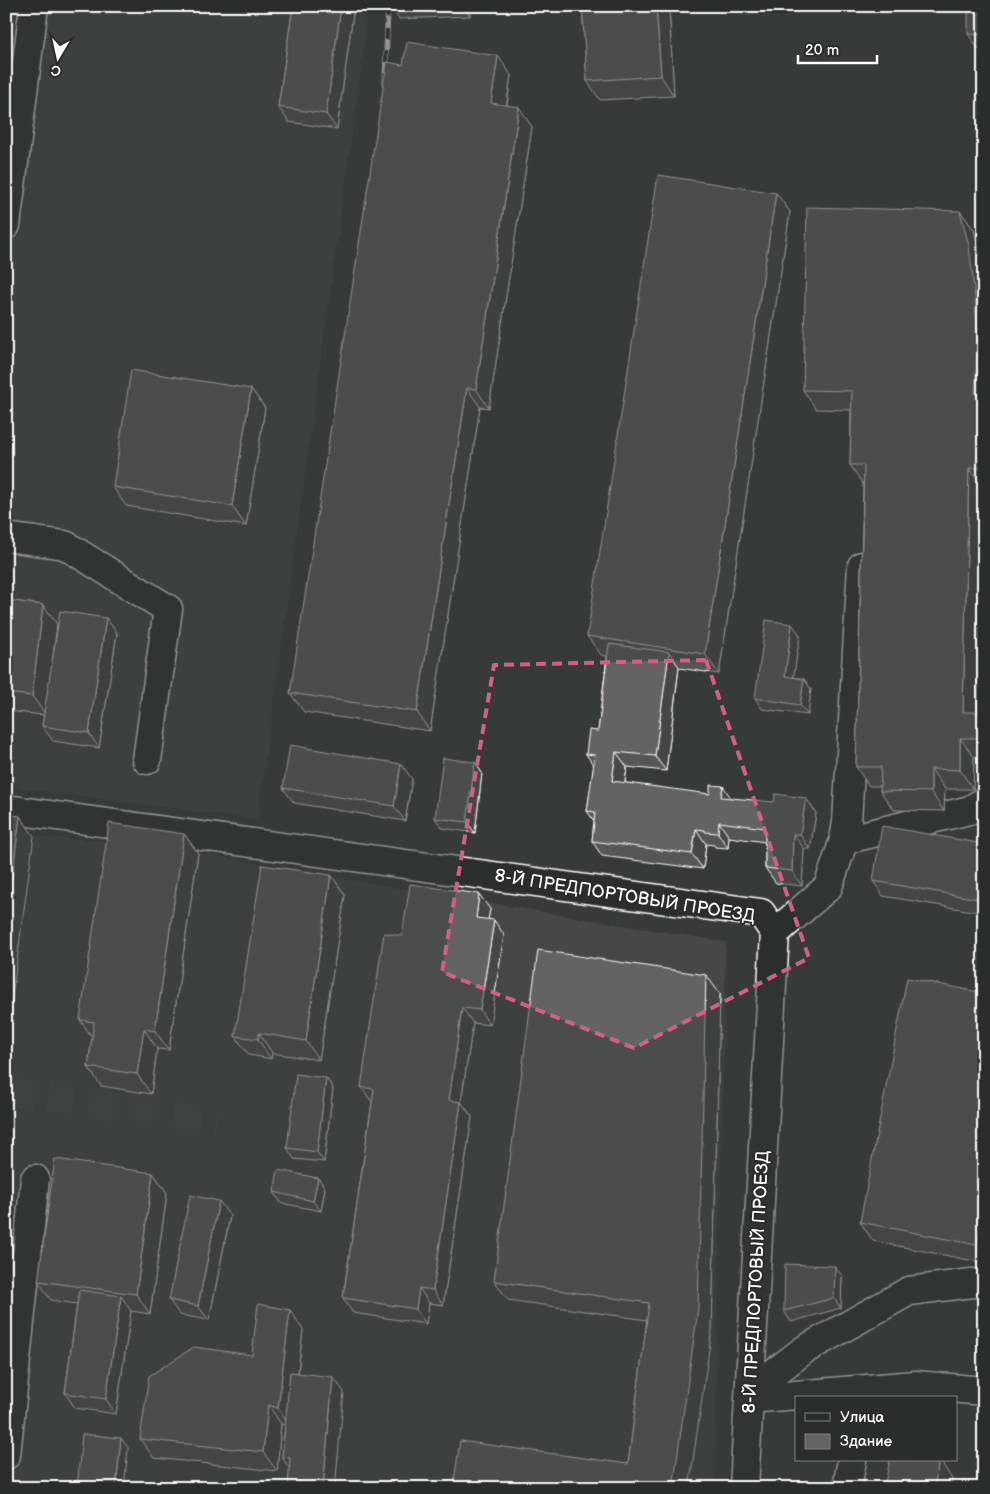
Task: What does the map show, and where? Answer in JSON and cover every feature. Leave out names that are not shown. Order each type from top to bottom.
[{"type":"street","points":[[6,225],[34,6]]},
{"type":"street","points":[[6,537],[65,545],[168,609],[147,760]]},
{"type":"street","points":[[775,932],[828,887],[844,840],[847,822],[864,547]]},
{"type":"street","points":[[844,840],[970,810],[984,801]]},
{"type":"street","name":"8-Й ПРЕДПОРТОВЫЙ ПРОЕЗД","points":[[6,809],[760,913],[775,932],[744,1488]]},
{"type":"street","points":[[6,1455],[35,1179]]},
{"type":"street","points":[[750,1395],[804,1350],[908,1292],[972,1283],[984,1284]]},
{"type":"street","points":[[750,1395],[863,1394],[915,1385],[984,1391]]},
{"type":"street","points":[[847,1488],[852,1462]]},
{"type":"highlighted area","points":[[706,660],[809,958],[634,1048],[442,972],[494,665]]},
{"type":"shaded area","points":[[6,6],[363,6],[366,34],[257,820],[6,786]]},
{"type":"shaded area","points":[[6,832],[34,836],[123,842],[198,853],[726,942],[714,1488],[6,1488]]},
{"type":"building","points":[[293,6],[341,6],[326,114],[278,107]]},
{"type":"building","points":[[582,6],[656,6],[661,76],[587,81]]},
{"type":"building","points":[[968,6],[984,6],[984,35],[968,34]]},
{"type":"building","points":[[407,42],[498,56],[491,103],[519,107],[476,389],[467,388],[417,712],[290,693],[387,62],[403,65]]},
{"type":"building","points":[[658,175],[776,193],[705,654],[587,636]]},
{"type":"building","points":[[807,207],[960,211],[969,246],[978,339],[975,394],[984,394],[984,402],[982,468],[969,468],[963,712],[984,712],[984,738],[960,738],[960,770],[931,769],[931,792],[880,791],[881,767],[856,767],[864,465],[850,465],[852,391],[803,390]]},
{"type":"building","points":[[131,370],[251,389],[232,506],[113,487]]},
{"type":"building","points":[[6,600],[43,605],[32,696],[6,693]]},
{"type":"building","points":[[60,611],[106,618],[89,733],[42,726]]},
{"type":"building","points":[[766,620],[792,624],[785,676],[804,679],[800,705],[755,698]]},
{"type":"building","points":[[609,644],[669,652],[655,756],[616,752],[612,781],[710,794],[710,785],[723,786],[721,797],[774,802],[775,794],[806,798],[800,834],[793,834],[792,871],[765,868],[765,828],[719,822],[718,833],[696,829],[692,854],[592,841],[595,812],[587,811],[595,755],[586,754],[589,730],[598,731]]},
{"type":"building","points":[[290,745],[401,764],[394,806],[283,788]]},
{"type":"building","points":[[443,758],[475,762],[467,822],[435,818]]},
{"type":"building","points":[[6,814],[20,816],[6,922]]},
{"type":"building","points":[[109,823],[184,834],[155,1031],[144,1029],[137,1074],[88,1067],[94,1022],[80,1020]]},
{"type":"building","points":[[882,826],[984,844],[984,900],[873,881]]},
{"type":"building","points":[[262,865],[331,875],[306,1041],[259,1033],[258,1039],[235,1036]]},
{"type":"building","points":[[410,884],[479,894],[476,918],[494,920],[480,1010],[462,1008],[449,1100],[461,1102],[433,1290],[419,1288],[416,1309],[343,1298],[374,1089],[361,1087],[384,933],[402,936]]},
{"type":"building","points":[[538,950],[706,975],[698,1309],[673,1488],[453,1488],[460,1441],[628,1464],[649,1303],[494,1281]]},
{"type":"building","points":[[907,978],[984,993],[984,1213],[977,1245],[860,1222]]},
{"type":"building","points":[[296,1074],[326,1078],[317,1152],[287,1148]]},
{"type":"building","points":[[55,1159],[153,1173],[136,1294],[38,1281]]},
{"type":"building","points":[[278,1170],[318,1178],[313,1201],[274,1192]]},
{"type":"building","points":[[190,1195],[219,1201],[198,1306],[169,1300]]},
{"type":"building","points":[[785,1264],[835,1266],[834,1298],[784,1311]]},
{"type":"building","points":[[79,1290],[121,1296],[106,1399],[65,1393]]},
{"type":"building","points":[[258,1304],[290,1310],[278,1408],[268,1405],[263,1452],[140,1439],[149,1376],[194,1347],[252,1355]]},
{"type":"building","points":[[290,1372],[333,1377],[323,1488],[288,1488],[290,1458],[282,1457]]},
{"type":"building","points":[[82,1434],[121,1438],[116,1488],[77,1488]]},
{"type":"building","points":[[984,1456],[984,1488],[978,1488]]},
{"type":"building","points":[[890,1462],[939,1462],[934,1488],[884,1488]]},
{"type":"tunnel","points":[[6,1090],[217,1122]]},
{"type":"railway","points":[[385,84],[388,6]]}]
